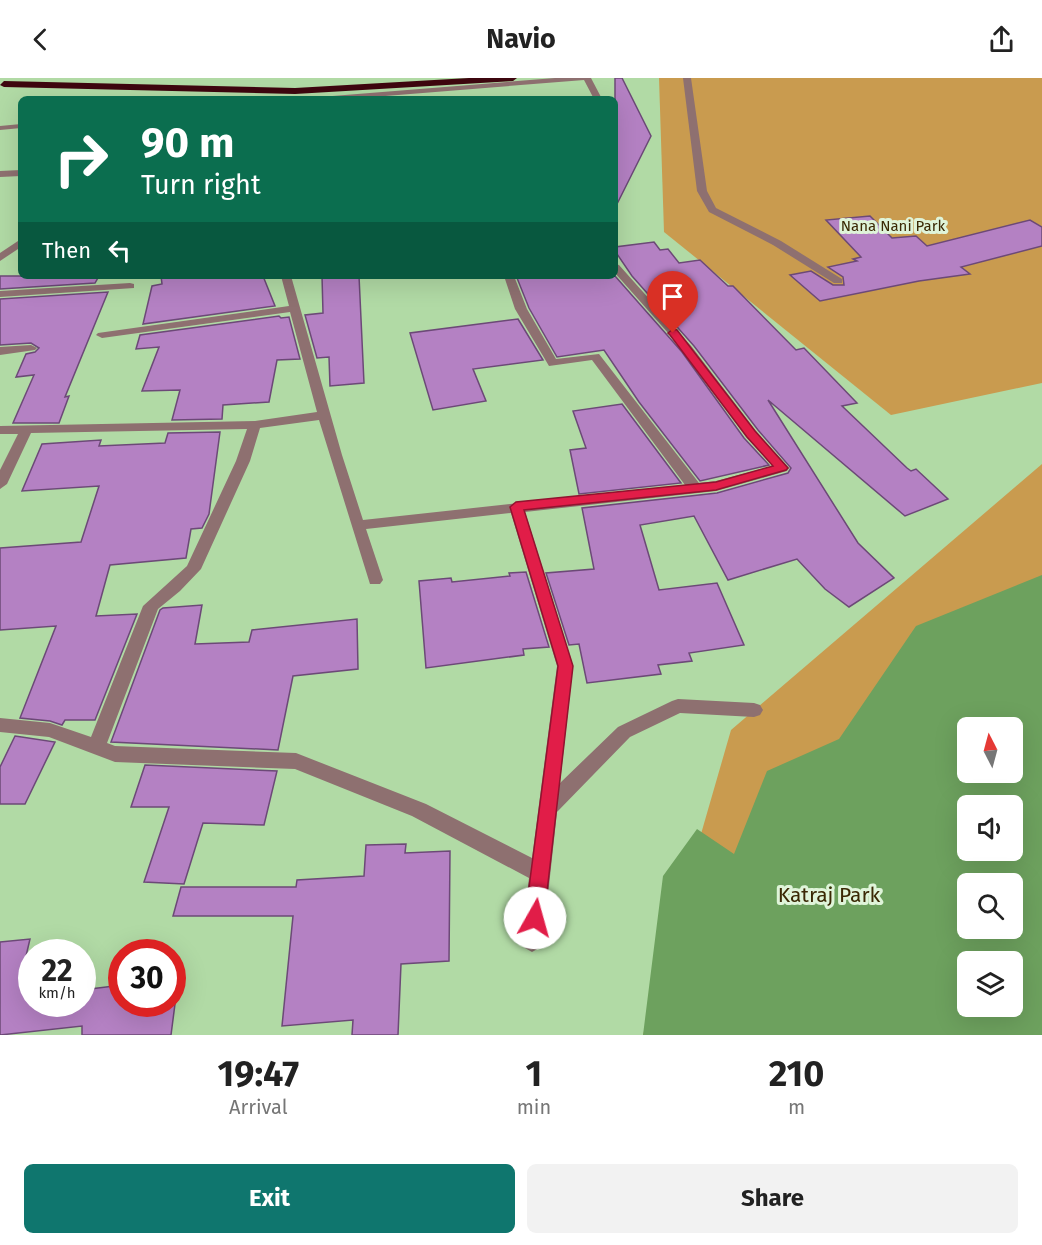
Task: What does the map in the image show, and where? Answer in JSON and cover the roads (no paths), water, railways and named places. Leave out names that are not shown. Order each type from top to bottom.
[{"type":"highway","points":[[5,82],[298,84],[409,78]]},
{"type":"highway","points":[[50,82],[305,90],[513,78]]},
{"type":"street","points":[[387,96],[582,78]]},
{"type":"street","points":[[587,78],[596,96]]},
{"type":"street","points":[[687,78],[702,190],[712,210],[777,243],[838,281]]},
{"type":"street","points":[[0,128],[18,126]]},
{"type":"street","points":[[0,174],[18,173]]},
{"type":"street","points":[[0,258],[18,244]]},
{"type":"street","points":[[358,525],[716,486],[782,468],[751,434],[688,349],[618,270]]},
{"type":"street","points":[[287,279],[324,415],[375,580]]},
{"type":"street","points":[[510,279],[521,309],[553,363],[595,356],[695,488]]},
{"type":"street","points":[[0,294],[130,286]]},
{"type":"street","points":[[102,334],[295,309]]},
{"type":"street","points":[[0,351],[31,348]]},
{"type":"street","points":[[0,430],[255,426],[324,415]]},
{"type":"street","points":[[96,747],[150,606],[176,587],[193,569],[243,461],[255,426]]},
{"type":"street","points":[[0,484],[26,430]]},
{"type":"street","points":[[516,507],[565,666],[532,941]]},
{"type":"street","points":[[548,808],[624,732],[678,706],[754,710]]},
{"type":"street","points":[[0,724],[50,730],[115,754],[296,761],[419,810],[540,873]]},
{"type":"park label","name":"Nana Nani Park","points":[[893,226]]},
{"type":"park label","name":"Katraj Park","points":[[829,895]]}]
